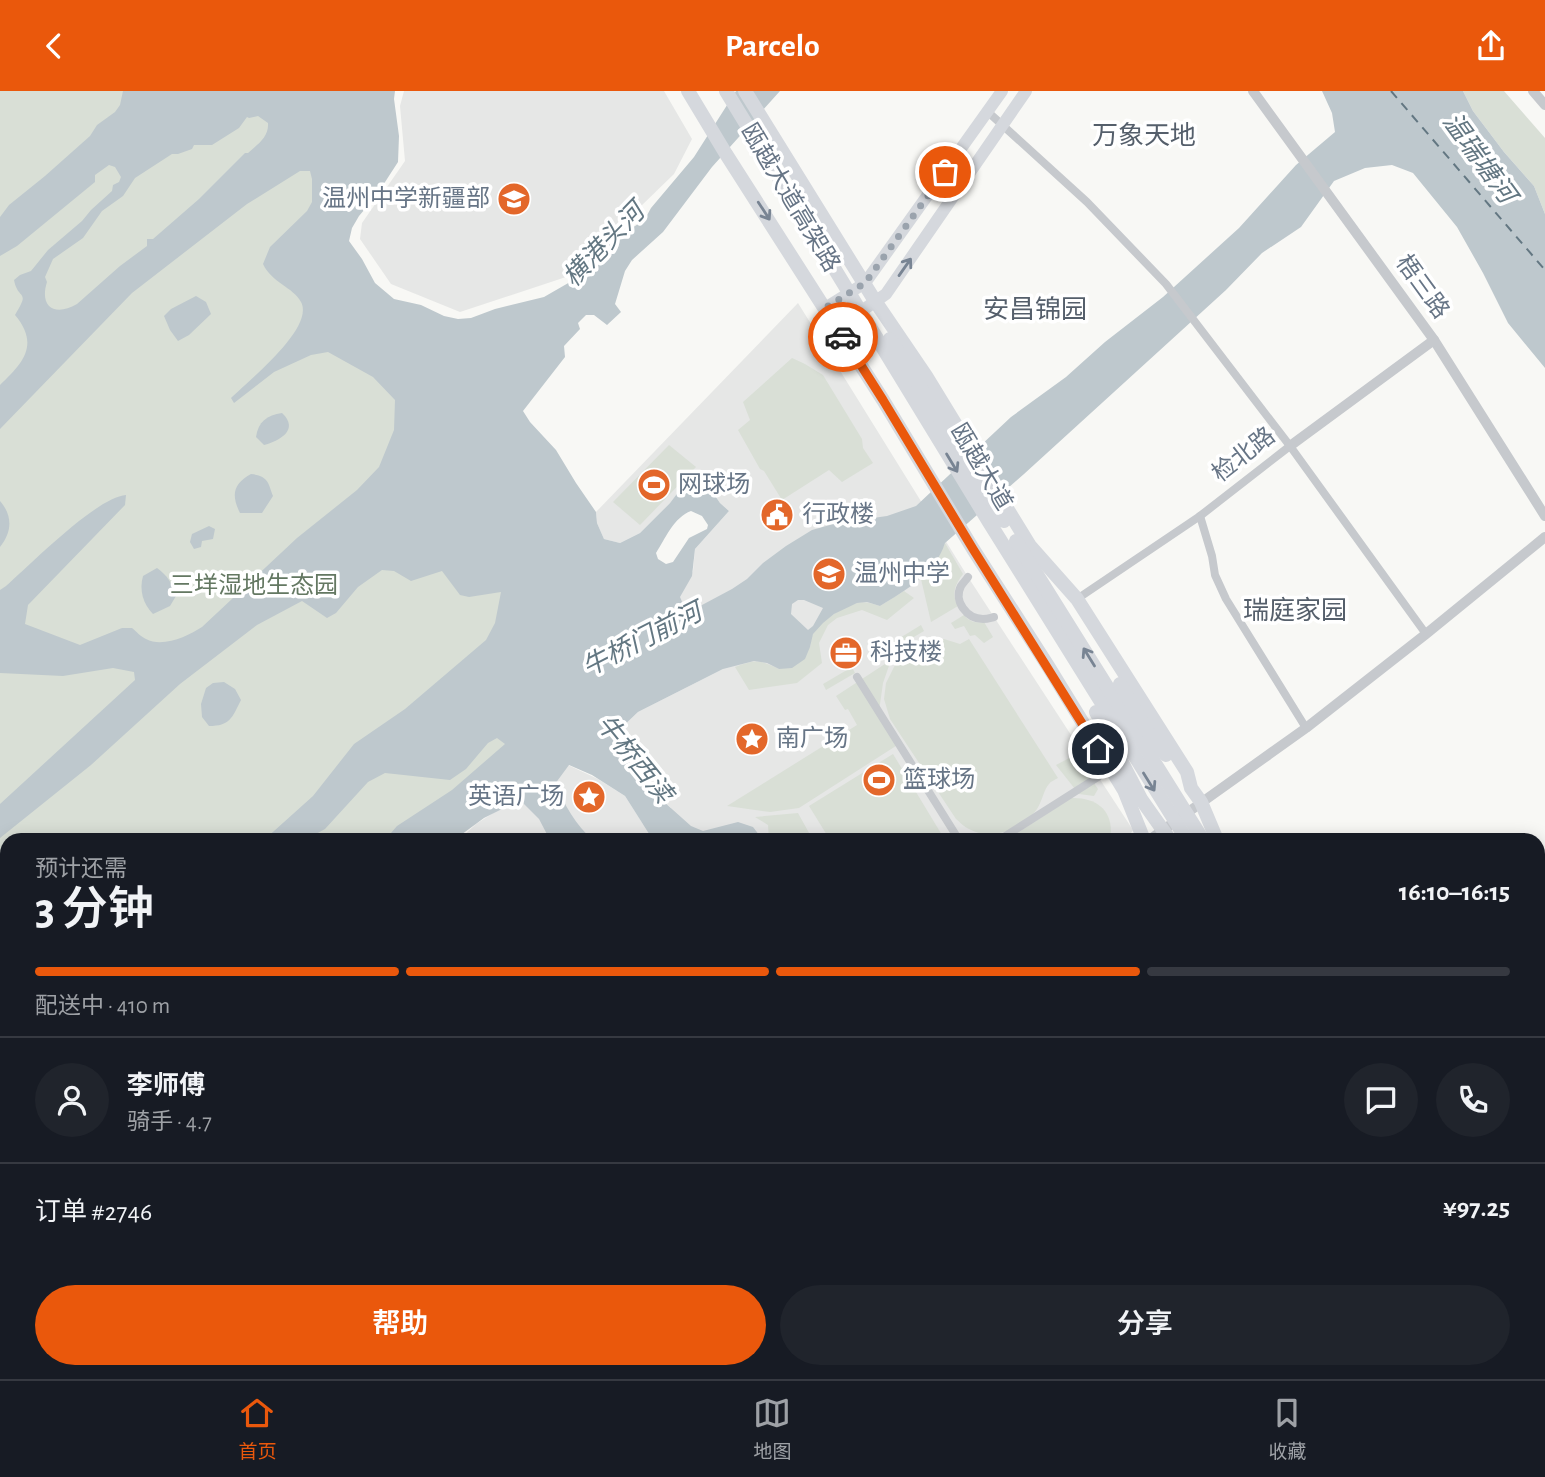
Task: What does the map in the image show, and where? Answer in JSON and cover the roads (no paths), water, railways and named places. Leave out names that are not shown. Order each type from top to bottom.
[{"type":"highway","name":"瓯越大道","points":[[688,91],[1124,790],[1144,833]]},
{"type":"highway","name":"瓯越大道高架路","points":[[726,91],[1183,833]]},
{"type":"highway","name":"瓯越大道","points":[[743,91],[875,301],[926,376],[1030,546],[1077,599],[1187,772],[1191,788],[1202,802],[1214,833]]},
{"type":"highway","name":"瓯越大道高架路","points":[[743,91],[911,373],[1199,833]]},
{"type":"highway","points":[[848,268],[891,316],[940,380],[1148,732],[1191,788]]},
{"type":"highway","points":[[1062,641],[1141,799],[1165,833]]},
{"type":"main road","points":[[825,308],[865,283],[1002,91]]},
{"type":"main road","points":[[837,328],[886,294],[1026,91]]},
{"type":"street","name":"梧三路","points":[[1253,91],[1434,339],[1545,516]]},
{"type":"street","points":[[1536,93],[1545,105]]},
{"type":"street","points":[[988,112],[1087,202],[1166,284],[1290,446],[1426,634]]},
{"type":"street","name":"检北路","points":[[1077,599],[1200,516],[1434,339]]},
{"type":"street","points":[[1200,516],[1215,575],[1226,599],[1306,728]]},
{"type":"street","points":[[1157,833],[1306,728],[1545,537]]},
{"type":"street","points":[[968,577],[960,587],[958,599],[963,608],[969,616],[982,619],[994,617]]},
{"type":"street","points":[[858,677],[955,833]]},
{"type":"street","points":[[1010,833],[1098,777]]},
{"type":"water","points":[[123,91],[395,91],[398,162],[359,216],[349,241],[375,283],[394,299],[421,305],[444,316],[458,319],[471,318],[544,297],[577,278],[591,257],[645,219],[651,208],[694,157],[736,91],[780,91],[712,167],[663,232],[632,260],[625,271],[615,304],[621,312],[607,325],[594,315],[586,315],[578,323],[580,329],[564,346],[565,357],[523,411],[556,450],[596,512],[597,523],[604,539],[620,543],[640,533],[670,503],[688,479],[701,475],[720,503],[729,511],[695,549],[692,576],[680,597],[687,613],[732,589],[786,546],[812,530],[837,523],[887,516],[916,506],[1011,417],[1066,377],[1105,342],[1163,297],[1239,228],[1296,165],[1335,132],[1332,113],[1322,91],[1463,91],[1473,111],[1534,186],[1545,214],[1545,368],[1508,323],[1457,227],[1413,173],[1392,165],[1365,168],[1334,181],[1301,227],[1262,253],[1226,290],[945,543],[934,564],[909,587],[880,606],[867,602],[857,603],[834,614],[813,634],[805,659],[792,668],[779,669],[754,661],[723,669],[638,712],[617,732],[629,760],[654,793],[691,826],[703,831],[738,822],[753,827],[758,833],[649,833],[625,796],[592,775],[569,765],[555,784],[566,806],[586,833],[546,833],[539,819],[523,803],[516,802],[484,818],[464,833],[391,833],[397,826],[452,790],[505,744],[497,738],[488,743],[466,769],[450,780],[385,773],[368,782],[325,829],[318,833],[272,833],[313,796],[354,744],[405,709],[486,640],[495,623],[501,592],[469,597],[460,595],[442,571],[411,581],[394,571],[382,570],[358,587],[336,613],[327,618],[302,601],[257,625],[180,684],[91,765],[6,833],[0,833],[0,804],[135,680],[134,672],[113,668],[63,676],[0,673],[0,590],[82,519],[99,507],[126,495],[125,505],[28,605],[25,624],[80,645],[122,628],[132,628],[144,638],[153,641],[167,642],[183,637],[202,627],[297,538],[357,490],[379,467],[394,430],[395,400],[373,377],[328,352],[311,355],[274,372],[234,403],[231,398],[278,353],[298,326],[303,313],[301,302],[293,292],[272,276],[263,264],[270,247],[307,211],[312,202],[310,171],[300,171],[247,204],[132,293],[0,429],[0,385],[16,369],[26,353],[27,345],[26,335],[15,315],[23,298],[14,280],[31,271],[48,250],[112,191],[113,185],[119,182],[121,177],[115,167],[109,165],[95,175],[95,182],[17,246],[0,256],[0,217],[9,205],[120,105]],"holes":[[[258,116],[268,123],[262,140],[153,239],[147,239],[147,246],[77,304],[62,310],[47,303],[45,277],[53,259],[83,238],[102,211],[123,196],[135,178],[172,154],[192,149],[194,145],[212,145],[239,128],[247,117]],[[691,511],[702,516],[708,525],[707,529],[689,538],[673,562],[666,564],[658,559],[656,553],[670,529]],[[798,600],[823,608],[808,630],[791,614],[792,604]]]},
{"type":"water","points":[[196,296],[206,302],[211,314],[189,335],[178,341],[164,316],[171,309]]},
{"type":"water","points":[[282,413],[287,419],[288,430],[281,438],[264,445],[256,437],[261,423],[272,415]]},
{"type":"water","points":[[251,474],[261,476],[266,481],[273,496],[262,513],[240,513],[235,501],[235,491],[240,482]]},
{"type":"water","points":[[0,501],[9,518],[9,530],[0,547]]},
{"type":"water","points":[[209,526],[215,529],[213,539],[202,541],[201,547],[194,549],[190,542],[192,534]]},
{"type":"water","points":[[157,568],[169,580],[176,596],[170,606],[153,614],[143,597],[141,586],[143,576]]},
{"type":"water","points":[[224,682],[235,689],[241,700],[230,720],[209,726],[202,717],[201,704],[206,688],[213,683]]},
{"type":"place","name":"温州中学新疆部","points":[[514,199]]},
{"type":"place","name":"网球场","points":[[654,485]]},
{"type":"place","name":"行政楼","points":[[777,515]]},
{"type":"place","name":"温州中学","points":[[829,574]]},
{"type":"place","name":"科技楼","points":[[846,653]]},
{"type":"place","name":"南广场","points":[[752,739]]},
{"type":"place","name":"篮球场","points":[[879,780]]},
{"type":"place","name":"英语广场","points":[[589,797]]},
{"type":"district","name":"万象天地","points":[[1144,136]]},
{"type":"district","name":"安昌锦园","points":[[1035,310]]},
{"type":"district","name":"瑞庭家园","points":[[1295,611]]},
{"type":"water label","name":"温瑞塘河","points":[[1479,158]]},
{"type":"water label","name":"横港头河","points":[[604,245]]},
{"type":"water label","name":"牛桥门前河","points":[[642,640]]},
{"type":"water label","name":"牛桥西渎","points":[[634,759]]},
{"type":"park label","name":"三垟湿地生态园","points":[[254,586]]}]
